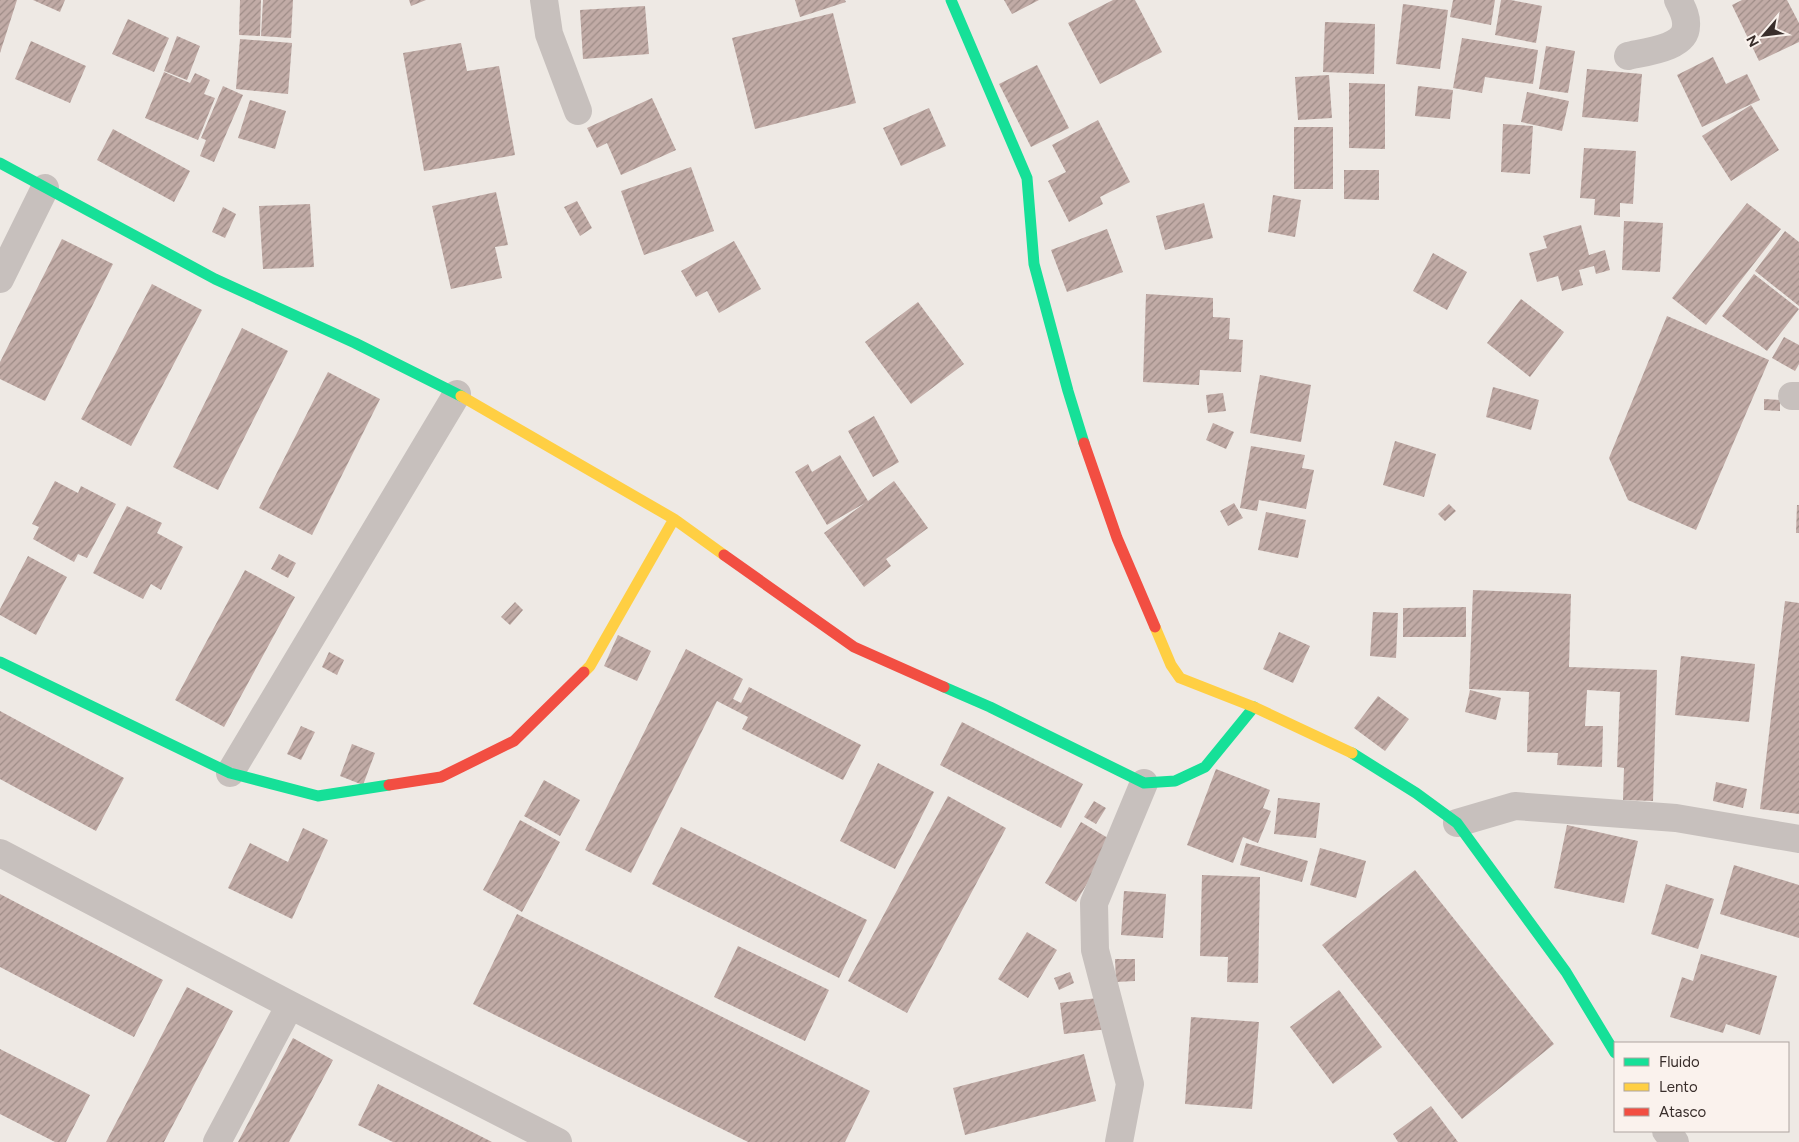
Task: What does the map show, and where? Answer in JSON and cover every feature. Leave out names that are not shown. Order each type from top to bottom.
[{"type":"street","points":[[544,0],[549,34],[578,111]]},
{"type":"street","points":[[951,0],[1027,178],[1034,264],[1068,391],[1098,488],[1121,547],[1172,665],[1180,678],[1254,707],[1351,752],[1416,792],[1457,822],[1566,972],[1614,1051]]},
{"type":"street","points":[[1628,56],[1675,44],[1684,35],[1687,27],[1685,15],[1678,0]]},
{"type":"street","points":[[0,163],[215,279],[355,343],[457,394],[674,519],[854,647],[990,707],[1144,782],[1175,781],[1205,767],[1254,707]]},
{"type":"street","points":[[0,279],[45,188]]},
{"type":"street","points":[[230,773],[457,394]]},
{"type":"street","points":[[0,662],[230,773],[318,796],[440,777],[514,741],[590,666],[674,519]]},
{"type":"street","points":[[1119,1142],[1130,1084],[1095,950],[1094,903],[1144,782]]},
{"type":"street","points":[[1457,822],[1514,806],[1676,818],[1799,839]]},
{"type":"street","points":[[0,853],[290,1005],[558,1142]]},
{"type":"street","points":[[216,1142],[290,1005]]},
{"type":"street","points":[[1667,1132],[1675,1142]]},
{"type":"building","points":[[0,0],[17,0],[0,53]]},
{"type":"building","points":[[33,0],[65,0],[60,12]]},
{"type":"building","points":[[240,0],[261,0],[260,36],[239,35]]},
{"type":"building","points":[[263,0],[293,0],[291,38],[261,36]]},
{"type":"building","points":[[409,0],[426,0],[411,6]]},
{"type":"building","points":[[795,0],[845,0],[846,2],[800,17]]},
{"type":"building","points":[[1004,0],[1039,0],[1012,14]]},
{"type":"building","points":[[1113,0],[1135,0],[1162,52],[1100,84],[1068,23]]},
{"type":"building","points":[[1453,0],[1495,0],[1491,25],[1450,17]]},
{"type":"building","points":[[1501,0],[1542,6],[1536,43],[1495,35]]},
{"type":"building","points":[[1742,0],[1787,0],[1799,23],[1799,42],[1759,61],[1732,5]]},
{"type":"building","points":[[1403,4],[1448,10],[1440,69],[1396,64]]},
{"type":"building","points":[[645,6],[649,54],[583,59],[580,10]]},
{"type":"building","points":[[833,13],[856,103],[755,129],[732,38]]},
{"type":"building","points":[[128,19],[169,38],[154,72],[112,54]]},
{"type":"building","points":[[1325,22],[1375,24],[1374,74],[1323,72]]},
{"type":"building","points":[[177,36],[200,46],[187,80],[164,71]]},
{"type":"building","points":[[1462,38],[1538,50],[1533,84],[1485,77],[1482,93],[1453,88]]},
{"type":"building","points":[[240,39],[292,43],[288,94],[236,89]]},
{"type":"building","points":[[31,41],[86,66],[70,103],[15,79]]},
{"type":"building","points":[[461,43],[467,71],[499,66],[515,155],[424,171],[403,53]]},
{"type":"building","points":[[1546,46],[1575,51],[1568,93],[1539,89]]},
{"type":"building","points":[[1713,57],[1726,84],[1747,74],[1760,100],[1702,127],[1677,75]]},
{"type":"building","points":[[1037,65],[1069,128],[1031,147],[999,84]]},
{"type":"building","points":[[1587,69],[1642,74],[1638,122],[1582,117]]},
{"type":"building","points":[[164,72],[190,83],[195,73],[210,80],[204,94],[215,98],[198,140],[145,118]]},
{"type":"building","points":[[1329,75],[1332,118],[1298,120],[1295,77]]},
{"type":"building","points":[[1349,83],[1385,84],[1385,149],[1349,148]]},
{"type":"building","points":[[223,86],[243,95],[214,162],[200,156],[206,140],[201,138]]},
{"type":"building","points":[[1418,86],[1453,90],[1450,119],[1415,116]]},
{"type":"building","points":[[1527,92],[1569,101],[1562,131],[1521,122]]},
{"type":"building","points":[[652,98],[676,150],[621,175],[607,143],[597,148],[587,128]]},
{"type":"building","points":[[250,100],[286,111],[275,149],[238,138]]},
{"type":"building","points":[[1751,105],[1779,150],[1731,181],[1702,136]]},
{"type":"building","points":[[929,108],[946,146],[901,166],[883,128]]},
{"type":"building","points":[[1098,120],[1130,182],[1100,197],[1103,204],[1069,222],[1048,181],[1066,172],[1052,145]]},
{"type":"building","points":[[1503,124],[1533,126],[1530,174],[1501,172]]},
{"type":"building","points":[[1294,127],[1333,127],[1333,189],[1294,189]]},
{"type":"building","points":[[113,129],[190,171],[174,202],[97,160]]},
{"type":"building","points":[[1584,148],[1636,151],[1633,204],[1620,203],[1620,217],[1594,215],[1595,199],[1580,198]]},
{"type":"building","points":[[691,167],[714,231],[644,255],[621,191]]},
{"type":"building","points":[[1344,170],[1379,170],[1379,200],[1344,199]]},
{"type":"building","points":[[496,192],[508,245],[495,247],[502,278],[451,289],[432,206]]},
{"type":"building","points":[[1273,195],[1301,200],[1295,237],[1268,232]]},
{"type":"building","points":[[577,201],[592,228],[580,236],[564,207]]},
{"type":"building","points":[[1204,203],[1213,238],[1165,250],[1156,216]]},
{"type":"building","points":[[1747,203],[1781,229],[1706,325],[1672,298]]},
{"type":"building","points":[[310,204],[314,267],[263,269],[259,206]]},
{"type":"building","points":[[223,207],[236,214],[225,238],[212,232]]},
{"type":"building","points":[[1624,221],[1663,223],[1660,272],[1622,270]]},
{"type":"building","points":[[1581,225],[1589,255],[1605,250],[1610,270],[1596,274],[1594,266],[1579,270],[1583,285],[1562,291],[1558,276],[1537,282],[1529,253],[1547,248],[1543,236]]},
{"type":"building","points":[[1107,229],[1123,272],[1067,292],[1051,250]]},
{"type":"building","points":[[1785,231],[1799,242],[1799,306],[1755,271]]},
{"type":"building","points":[[62,239],[113,264],[45,401],[0,379],[0,362]]},
{"type":"building","points":[[734,241],[761,289],[719,313],[707,291],[696,297],[681,271]]},
{"type":"building","points":[[1433,253],[1467,272],[1447,310],[1413,291]]},
{"type":"building","points":[[1754,274],[1799,309],[1767,351],[1722,316]]},
{"type":"building","points":[[152,284],[202,310],[131,446],[81,419]]},
{"type":"building","points":[[1146,294],[1213,298],[1213,317],[1230,318],[1229,339],[1243,340],[1241,372],[1200,370],[1199,385],[1143,382]]},
{"type":"building","points":[[1521,299],[1564,332],[1530,377],[1487,343]]},
{"type":"building","points":[[918,302],[964,364],[911,404],[865,342]]},
{"type":"building","points":[[1667,316],[1769,360],[1696,530],[1628,500],[1609,458]]},
{"type":"building","points":[[242,328],[288,351],[218,490],[173,467]]},
{"type":"building","points":[[1784,337],[1799,345],[1799,364],[1795,371],[1772,358]]},
{"type":"building","points":[[328,372],[380,399],[312,535],[259,508]]},
{"type":"building","points":[[1260,375],[1311,385],[1301,442],[1250,433]]},
{"type":"building","points":[[1493,387],[1539,400],[1531,430],[1486,417]]},
{"type":"building","points":[[1223,393],[1226,411],[1208,413],[1206,395]]},
{"type":"building","points":[[1764,399],[1780,400],[1780,411],[1764,410]]},
{"type":"building","points":[[874,416],[899,462],[873,477],[848,431]]},
{"type":"building","points":[[1213,423],[1234,432],[1226,449],[1206,440]]},
{"type":"building","points":[[1395,441],[1436,454],[1424,497],[1383,485]]},
{"type":"building","points":[[1251,446],[1305,455],[1302,468],[1314,470],[1306,509],[1259,500],[1257,511],[1240,508]]},
{"type":"building","points":[[840,455],[868,501],[894,481],[928,528],[886,559],[891,566],[864,587],[824,533],[865,503],[827,525],[795,472],[808,464],[812,472]]},
{"type":"building","points":[[55,481],[78,493],[81,486],[116,504],[87,558],[78,554],[74,562],[33,539],[39,527],[32,524]]},
{"type":"building","points":[[1234,503],[1243,518],[1228,526],[1220,511]]},
{"type":"building","points":[[1449,504],[1456,511],[1445,521],[1438,514]]},
{"type":"building","points":[[1797,505],[1799,505],[1799,533],[1796,533]]},
{"type":"building","points":[[127,506],[162,523],[157,533],[183,547],[161,590],[151,584],[143,599],[93,573]]},
{"type":"building","points":[[1266,512],[1306,520],[1298,558],[1258,550]]},
{"type":"building","points":[[279,554],[296,563],[288,578],[271,569]]},
{"type":"building","points":[[28,556],[67,577],[36,635],[0,615],[0,609]]},
{"type":"building","points":[[245,570],[295,597],[224,727],[175,700]]},
{"type":"building","points":[[1473,590],[1571,594],[1569,667],[1657,670],[1653,801],[1623,800],[1624,768],[1617,767],[1620,692],[1587,690],[1585,726],[1603,726],[1602,767],[1557,765],[1558,753],[1527,752],[1529,692],[1469,689]]},
{"type":"building","points":[[1785,601],[1799,603],[1799,814],[1760,809]]},
{"type":"building","points":[[515,602],[523,610],[510,625],[501,617]]},
{"type":"building","points":[[1466,607],[1466,637],[1403,637],[1403,608]]},
{"type":"building","points":[[1373,612],[1398,613],[1396,658],[1370,656]]},
{"type":"building","points":[[1279,632],[1310,646],[1293,683],[1263,669]]},
{"type":"building","points":[[618,635],[651,651],[637,681],[604,666]]},
{"type":"building","points":[[686,649],[743,679],[733,699],[741,703],[749,687],[861,745],[843,780],[742,729],[748,717],[717,701],[631,873],[585,850]]},
{"type":"building","points":[[329,652],[344,660],[337,675],[322,667]]},
{"type":"building","points":[[1681,656],[1755,664],[1749,722],[1675,715]]},
{"type":"building","points":[[1470,690],[1501,698],[1496,720],[1465,712]]},
{"type":"building","points":[[1378,696],[1409,719],[1385,751],[1354,728]]},
{"type":"building","points":[[0,711],[124,778],[96,831],[0,779]]},
{"type":"building","points":[[962,722],[1083,784],[1061,828],[940,765]]},
{"type":"building","points":[[301,726],[315,732],[301,760],[287,754]]},
{"type":"building","points":[[352,744],[375,753],[363,785],[340,776]]},
{"type":"building","points":[[878,763],[934,792],[895,869],[840,841]]},
{"type":"building","points":[[1216,769],[1270,790],[1263,808],[1271,811],[1258,843],[1243,837],[1233,863],[1187,845]]},
{"type":"building","points":[[544,780],[580,800],[560,836],[524,816]]},
{"type":"building","points":[[1716,782],[1747,789],[1743,808],[1713,801]]},
{"type":"building","points":[[948,796],[1006,828],[907,1013],[848,981]]},
{"type":"building","points":[[1278,798],[1320,803],[1316,838],[1274,834]]},
{"type":"building","points":[[1094,801],[1106,808],[1096,824],[1084,817]]},
{"type":"building","points":[[520,820],[560,842],[522,912],[483,890]]},
{"type":"building","points":[[1081,822],[1113,841],[1076,902],[1045,883]]},
{"type":"building","points":[[1567,825],[1638,841],[1624,903],[1554,888]]},
{"type":"building","points":[[681,827],[867,920],[839,978],[652,884]]},
{"type":"building","points":[[303,828],[328,840],[292,919],[228,888],[250,843],[288,862]]},
{"type":"building","points":[[1246,843],[1308,861],[1302,882],[1240,865]]},
{"type":"building","points":[[1320,848],[1366,861],[1356,898],[1310,885]]},
{"type":"building","points":[[1734,865],[1799,885],[1799,938],[1720,914]]},
{"type":"building","points":[[1415,870],[1554,1044],[1462,1119],[1322,945]]},
{"type":"building","points":[[1202,875],[1260,877],[1258,983],[1227,982],[1228,957],[1200,956]]},
{"type":"building","points":[[1666,884],[1714,899],[1698,949],[1651,934]]},
{"type":"building","points":[[1124,891],[1166,894],[1163,938],[1121,935]]},
{"type":"building","points":[[0,894],[163,980],[134,1037],[0,967]]},
{"type":"building","points":[[517,914],[870,1091],[845,1142],[748,1142],[473,1004]]},
{"type":"building","points":[[1027,932],[1057,950],[1028,998],[998,979]]},
{"type":"building","points":[[738,946],[829,990],[805,1041],[714,997]]},
{"type":"building","points":[[1701,954],[1777,976],[1760,1035],[1726,1024],[1723,1033],[1670,1017],[1682,977],[1693,981]]},
{"type":"building","points":[[1115,959],[1135,959],[1135,981],[1116,982]]},
{"type":"building","points":[[1070,972],[1074,983],[1059,990],[1054,978]]},
{"type":"building","points":[[187,987],[233,1011],[164,1142],[106,1142]]},
{"type":"building","points":[[1339,990],[1382,1047],[1333,1084],[1290,1027]]},
{"type":"building","points":[[1104,997],[1108,1029],[1064,1034],[1060,1003]]},
{"type":"building","points":[[1191,1017],[1259,1022],[1252,1109],[1185,1104]]},
{"type":"building","points":[[293,1038],[333,1060],[289,1142],[238,1142]]},
{"type":"building","points":[[0,1049],[90,1095],[66,1142],[55,1142],[0,1114]]},
{"type":"building","points":[[1084,1054],[1096,1101],[965,1135],[953,1088]]},
{"type":"building","points":[[378,1084],[492,1142],[393,1142],[358,1125]]},
{"type":"building","points":[[1431,1106],[1458,1142],[1398,1142],[1393,1134]]},
{"type":"traffic: fast","points":[[951,0],[1027,178],[1034,264],[1084,443]]},
{"type":"traffic: fast","points":[[0,163],[215,279],[355,343],[461,396]]},
{"type":"traffic: fast","points":[[0,662],[230,773],[318,796],[389,785]]},
{"type":"traffic: fast","points":[[944,687],[990,707],[1144,783],[1175,781],[1205,767],[1254,707]]},
{"type":"traffic: fast","points":[[1352,753],[1416,793],[1457,823],[1566,972],[1614,1051]]},
{"type":"traffic: slow","points":[[461,396],[674,519],[724,555]]},
{"type":"traffic: slow","points":[[584,672],[590,666],[674,519]]},
{"type":"traffic: slow","points":[[1155,627],[1171,665],[1180,678],[1254,707],[1352,753]]},
{"type":"traffic: jam","points":[[1084,443],[1117,538],[1155,627]]},
{"type":"traffic: jam","points":[[724,555],[854,647],[944,687]]},
{"type":"traffic: jam","points":[[389,785],[441,777],[514,741],[584,672]]}]
